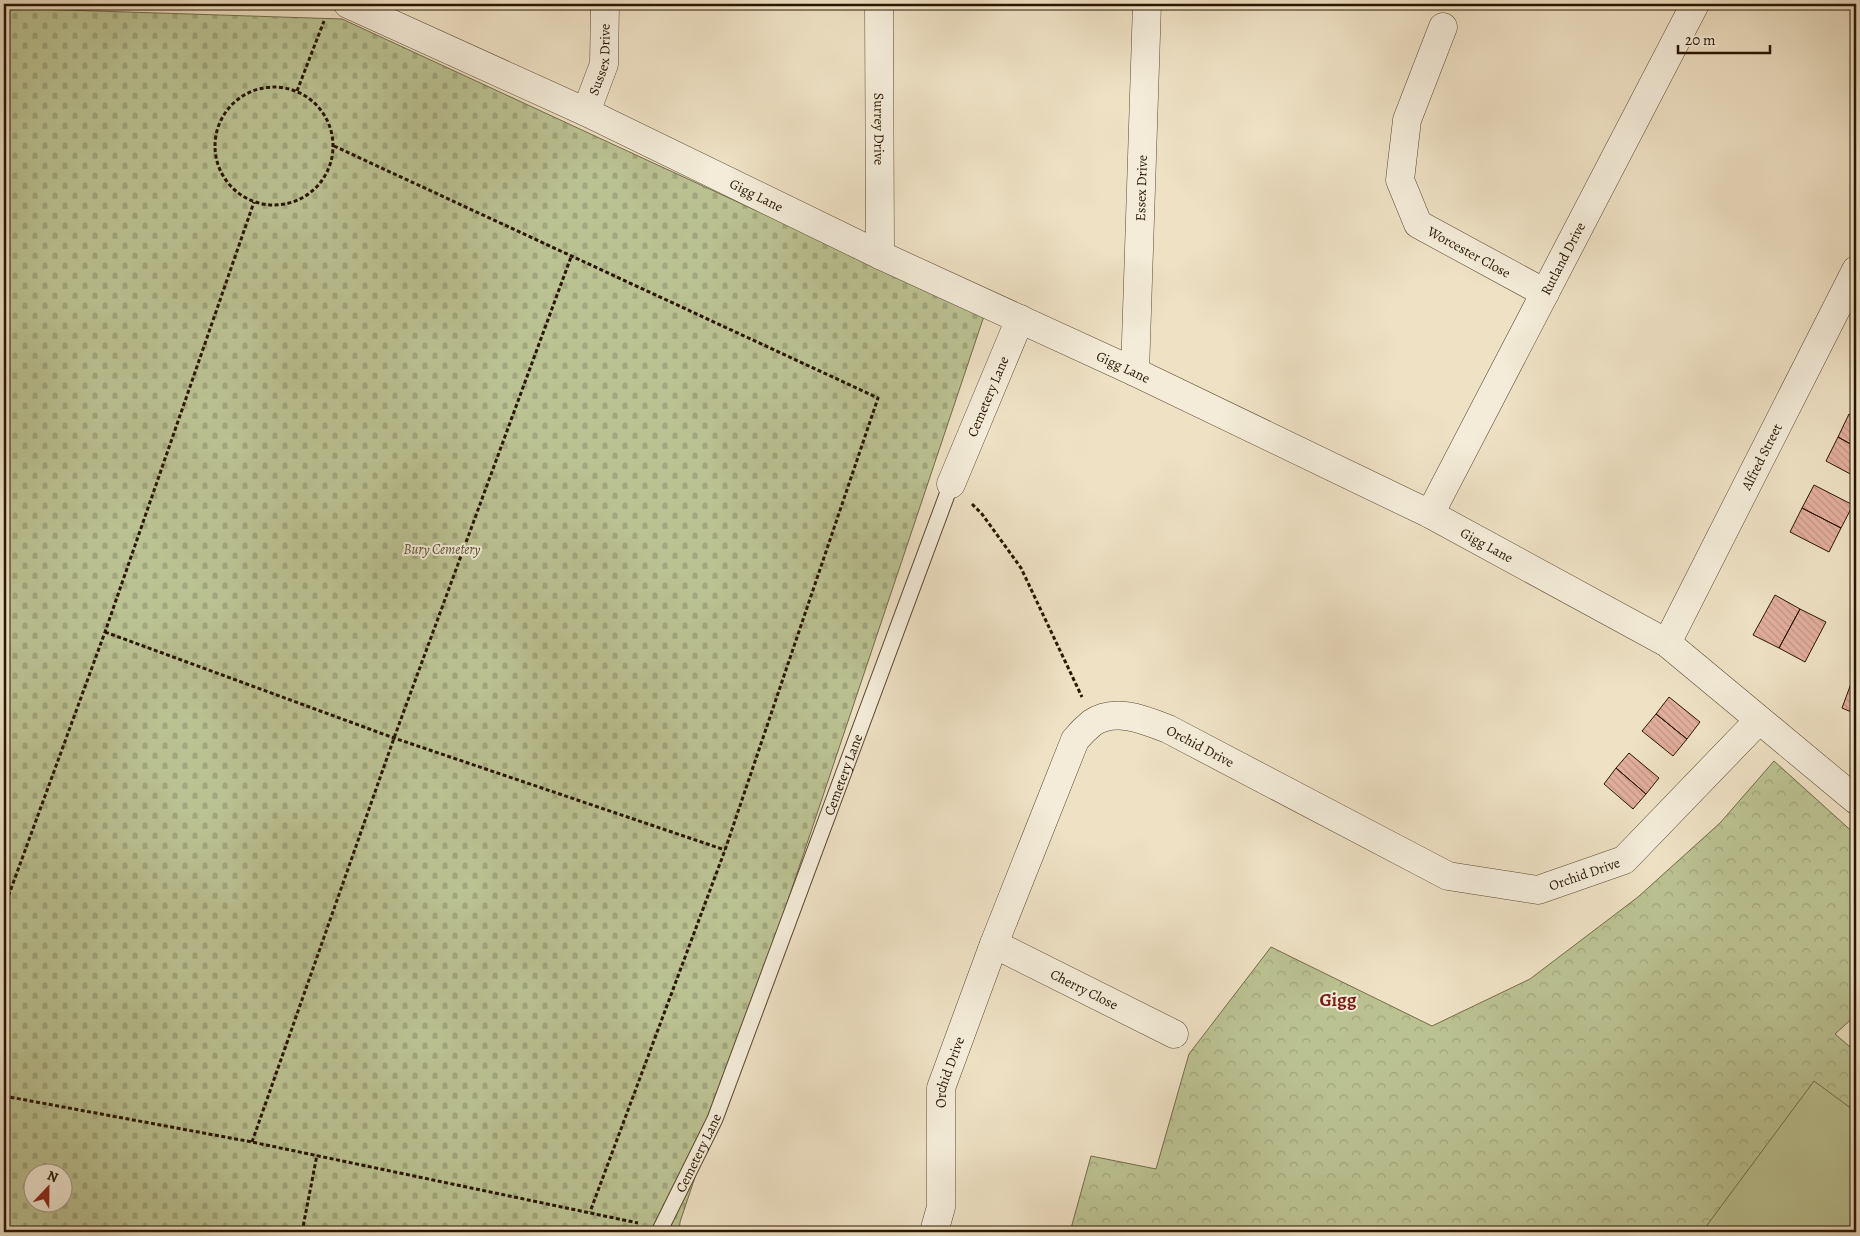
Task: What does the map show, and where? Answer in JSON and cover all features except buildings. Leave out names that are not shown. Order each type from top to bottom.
[{"type":"street","name":"Sussex Drive","points":[[586,112],[604,64],[605,4]]},
{"type":"street","name":"Surrey Drive","points":[[879,4],[880,255]]},
{"type":"street","name":"Essex Drive","points":[[1135,372],[1147,4]]},
{"type":"street","name":"Rutland Drive","points":[[1430,514],[1696,4]]},
{"type":"street","name":"Gigg Lane","points":[[337,8],[586,112],[880,255],[1135,372],[1430,514],[1666,643],[1856,800]]},
{"type":"street","name":"Worcester Close","points":[[1443,27],[1407,120],[1400,180],[1418,224],[1545,293]]},
{"type":"street","name":"Alfred Street","points":[[1666,643],[1856,270]]},
{"type":"street","name":"Cemetery Lane","points":[[951,484],[1020,319]]},
{"type":"street","name":"Orchid Drive","points":[[934,1232],[941,1207],[941,1088],[994,944],[1075,740],[1093,722],[1112,716],[1137,717],[1168,729],[1448,876],[1538,890],[1624,860],[1759,720]]},
{"type":"street","name":"Cherry Close","points":[[994,944],[1174,1034]]},
{"type":"lane","name":"Cemetery Lane","points":[[661,1228],[715,1119],[951,484]]},
{"type":"path","points":[[297,91],[337,8]]},
{"type":"path","points":[[273,87],[297,91],[314,102],[327,118],[334,146],[330,167],[320,185],[308,196],[289,204],[268,206],[254,202],[236,192],[222,176],[215,157],[215,136],[222,116],[235,101],[252,91],[273,87]]},
{"type":"path","points":[[334,146],[878,398],[725,850],[590,1212]]},
{"type":"path","points":[[4,908],[105,632],[254,202]]},
{"type":"path","points":[[252,1142],[394,738],[571,257]]},
{"type":"path","points":[[951,484],[982,514],[1021,568],[1093,722]]},
{"type":"path","points":[[105,632],[394,738],[725,850]]},
{"type":"path","points":[[4,1096],[317,1155],[661,1228]]},
{"type":"path","points":[[302,1232],[317,1155]]},
{"type":"green space","name":"Bury Cemetery","points":[[4,8],[342,19],[984,316],[680,1222],[679,1232],[4,1232]]},
{"type":"green space","points":[[1774,761],[1856,835],[1856,1015],[1835,1034],[1856,1052],[1856,1232],[1070,1232],[1091,1156],[1156,1169],[1189,1054],[1271,947],[1432,1026],[1530,979],[1638,897],[1720,823]]},
{"type":"green space","points":[[1814,1081],[1856,1112],[1856,1232],[1702,1232]]},
{"type":"district","name":"Gigg","points":[[1338,1000]]}]
